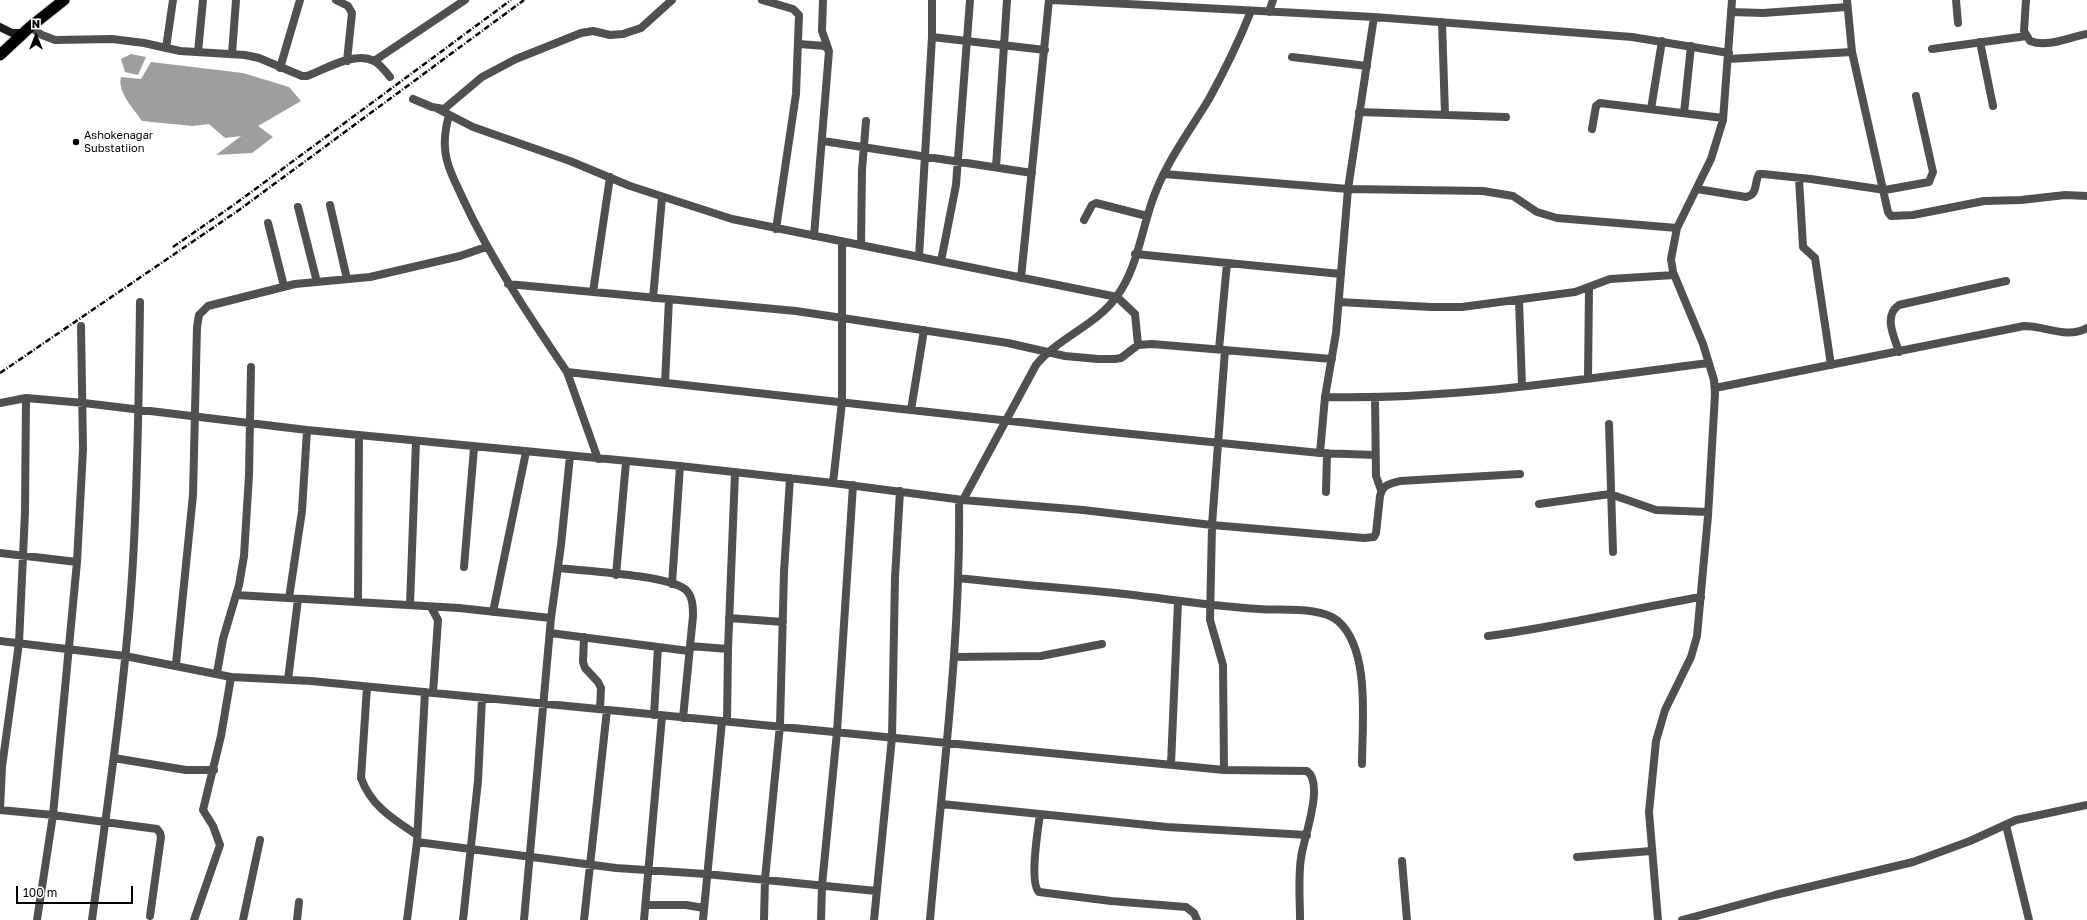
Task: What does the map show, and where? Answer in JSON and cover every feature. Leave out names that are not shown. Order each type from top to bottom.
[{"type":"highway","points":[[0,55],[26,30],[64,0]]},
{"type":"main road","points":[[0,27],[12,33],[26,30]]},
{"type":"street","points":[[166,48],[173,0]]},
{"type":"street","points":[[198,52],[203,0]]},
{"type":"street","points":[[232,54],[236,0]]},
{"type":"street","points":[[280,68],[300,0]]},
{"type":"street","points":[[336,0],[348,6],[352,13],[347,61]]},
{"type":"street","points":[[374,61],[465,0]]},
{"type":"street","points":[[438,109],[444,109],[482,77],[516,59],[581,33],[593,31],[610,35],[623,34],[641,28],[672,0]]},
{"type":"street","points":[[762,0],[786,3],[799,12],[799,44],[793,118],[776,228]]},
{"type":"street","points":[[814,236],[829,56],[822,31],[823,0]]},
{"type":"street","points":[[919,257],[932,37],[932,0]]},
{"type":"street","points":[[941,261],[952,207],[959,161],[970,0]]},
{"type":"street","points":[[996,167],[1007,0]]},
{"type":"street","points":[[1021,278],[1050,0],[1374,17],[1632,37],[1691,46],[1728,56],[1852,52]]},
{"type":"street","points":[[1269,12],[1273,0]]},
{"type":"street","points":[[1658,920],[1651,851],[1649,812],[1657,735],[1664,710],[1694,646],[1701,596],[1708,512],[1715,388],[1703,344],[1674,275],[1671,259],[1677,228],[1711,159],[1723,118],[1732,0]]},
{"type":"street","points":[[1956,0],[1958,23]]},
{"type":"street","points":[[2026,0],[2024,30],[2030,40],[2040,44],[2087,34]]},
{"type":"street","points":[[1731,12],[1763,13],[1847,4],[1852,52],[1885,190],[1888,212],[1891,216],[1913,214],[1984,201],[2020,200],[2065,195],[2087,196]]},
{"type":"street","points":[[930,920],[948,743],[954,657],[961,500],[1007,421],[1027,379],[1046,352],[1093,319],[1117,297],[1125,283],[1156,191],[1164,174],[1225,70],[1251,11]]},
{"type":"street","points":[[1326,492],[1324,453],[1325,397],[1332,359],[1339,302],[1348,189],[1374,17]]},
{"type":"street","points":[[1442,22],[1445,114]]},
{"type":"street","points":[[26,30],[55,40],[118,40],[144,43],[166,48],[260,58],[295,74],[307,76],[347,61],[365,59],[374,61],[390,77]]},
{"type":"street","points":[[1932,49],[2027,36]]},
{"type":"street","points":[[932,37],[1045,50]]},
{"type":"street","points":[[1651,109],[1662,41]]},
{"type":"street","points":[[1980,42],[1993,106]]},
{"type":"street","points":[[799,44],[828,48]]},
{"type":"street","points":[[1684,113],[1691,46]]},
{"type":"street","points":[[1292,57],[1367,66]]},
{"type":"street","points":[[1697,189],[1746,197],[1754,193],[1759,174],[1885,190],[1929,182],[1932,177],[1928,147],[1916,96]]},
{"type":"street","points":[[413,99],[480,129],[570,160],[662,198],[732,218],[842,242],[1117,297],[1135,314],[1138,345]]},
{"type":"street","points":[[1592,129],[1596,106],[1600,103],[1723,118]]},
{"type":"street","points":[[1359,112],[1506,117]]},
{"type":"street","points":[[449,115],[444,138],[446,158],[458,188],[486,247],[508,284],[567,372],[598,459]]},
{"type":"street","points":[[860,245],[862,170],[866,121]]},
{"type":"street","points":[[823,141],[1032,172]]},
{"type":"street","points":[[1164,174],[1348,189],[1482,191],[1513,196],[1537,212],[1557,218],[1677,228]]},
{"type":"street","points":[[593,292],[610,177]]},
{"type":"street","points":[[1799,178],[1803,247],[1815,258],[1831,365]]},
{"type":"street","points":[[653,298],[662,198]]},
{"type":"street","points":[[1084,220],[1092,205],[1096,203],[1148,216]]},
{"type":"street","points":[[330,205],[347,279]]},
{"type":"street","points":[[298,207],[317,282]]},
{"type":"street","points":[[268,223],[284,286]]},
{"type":"street","points":[[833,483],[842,402],[842,242]]},
{"type":"street","points":[[176,664],[193,495],[199,315],[208,306],[284,286],[370,277],[460,256],[486,247]]},
{"type":"street","points":[[1135,254],[1341,274]]},
{"type":"street","points":[[1224,770],[1223,665],[1211,628],[1211,605],[1212,525],[1218,443],[1227,263]]},
{"type":"street","points":[[1339,302],[1439,307],[1492,304],[1575,292],[1610,279],[1674,275]]},
{"type":"street","points":[[1899,352],[1890,315],[1892,309],[1899,305],[2006,281]]},
{"type":"street","points":[[508,284],[653,298],[760,306],[1008,343],[1046,352],[1115,360],[1121,358],[1138,345],[1152,344],[1332,359]]},
{"type":"street","points":[[1588,378],[1589,288]]},
{"type":"street","points":[[665,383],[669,299]]},
{"type":"street","points":[[1519,300],[1522,386]]},
{"type":"street","points":[[92,920],[114,758],[125,656],[133,560],[140,302]]},
{"type":"street","points":[[37,920],[53,815],[70,649],[77,562],[84,403],[81,326]]},
{"type":"street","points":[[1715,388],[2024,326],[2033,326],[2069,333],[2075,333],[2087,328]]},
{"type":"street","points":[[911,410],[924,330]]},
{"type":"street","points":[[1325,397],[1375,398],[1494,390],[1709,363]]},
{"type":"street","points":[[217,673],[223,639],[236,595],[244,556],[251,367]]},
{"type":"street","points":[[567,372],[1218,443],[1324,453],[1375,455]]},
{"type":"street","points":[[0,403],[26,398],[84,403],[307,430],[474,448],[680,466],[790,478],[961,500],[1082,510],[1212,525],[1370,538],[1374,537],[1376,533],[1381,490],[1376,480],[1375,398]]},
{"type":"street","points":[[26,398],[23,556],[18,643],[2,767],[0,810],[153,827],[160,833],[150,916]]},
{"type":"street","points":[[1609,424],[1613,552]]},
{"type":"street","points":[[289,598],[302,511],[307,430]]},
{"type":"street","points":[[358,602],[359,435]]},
{"type":"street","points":[[410,605],[416,441]]},
{"type":"street","points":[[464,567],[474,448]]},
{"type":"street","points":[[493,612],[526,452]]},
{"type":"street","points":[[524,920],[545,704],[551,618],[570,456]]},
{"type":"street","points":[[616,574],[626,462]]},
{"type":"street","points":[[672,584],[680,466]]},
{"type":"street","points":[[703,920],[706,874],[724,721],[735,473]]},
{"type":"street","points":[[1381,490],[1386,485],[1400,481],[1520,474]]},
{"type":"street","points":[[764,920],[765,879],[780,725],[784,572],[790,478]]},
{"type":"street","points":[[821,920],[822,885],[837,732],[853,485]]},
{"type":"street","points":[[874,920],[892,737],[895,578],[900,491]]},
{"type":"street","points":[[1539,504],[1610,494],[1656,510],[1708,512]]},
{"type":"street","points":[[0,553],[77,562]]},
{"type":"street","points":[[558,568],[652,579],[672,584],[686,590],[693,603],[683,718]]},
{"type":"street","points":[[958,578],[1119,594],[1178,602],[1322,613],[1331,616],[1339,622],[1347,632],[1352,642],[1360,669],[1362,692],[1362,764]]},
{"type":"street","points":[[236,595],[431,606],[551,618]]},
{"type":"street","points":[[1488,636],[1536,630],[1630,608],[1701,596]]},
{"type":"street","points":[[288,680],[298,599]]},
{"type":"street","points":[[1171,764],[1178,602]]},
{"type":"street","points":[[406,920],[417,838],[429,692],[438,620],[431,606]]},
{"type":"street","points":[[729,618],[783,622]]},
{"type":"street","points":[[550,633],[658,647],[728,649]]},
{"type":"street","points":[[584,637],[583,662],[585,668],[598,682],[601,688],[603,710],[584,920]]},
{"type":"street","points":[[0,642],[125,656],[176,664],[231,677],[288,680],[429,692],[683,718],[780,725],[837,732],[1224,770],[1294,771],[1310,773],[1313,784],[1312,813],[1300,858],[1300,920]]},
{"type":"street","points":[[954,657],[1035,656],[1102,644]]},
{"type":"street","points":[[644,920],[649,871],[658,715],[658,647]]},
{"type":"street","points":[[194,920],[220,845],[213,826],[203,810],[214,770],[231,677]]},
{"type":"street","points":[[367,687],[361,778],[365,789],[378,807],[417,838],[471,849],[589,865],[649,871],[765,879],[876,891]]},
{"type":"street","points":[[463,920],[478,781],[482,698]]},
{"type":"street","points":[[114,758],[186,770],[214,770]]},
{"type":"street","points":[[942,804],[1181,828],[1307,835]]},
{"type":"street","points":[[1682,920],[1775,895],[1913,862],[2016,820],[2087,805]]},
{"type":"street","points":[[1040,814],[1035,875],[1035,886],[1039,892],[1111,901],[1186,907],[1194,913],[1197,920]]},
{"type":"street","points":[[2006,825],[2029,920]]},
{"type":"street","points":[[243,920],[260,840]]},
{"type":"street","points":[[1576,857],[1651,851]]},
{"type":"street","points":[[1402,861],[1407,920]]},
{"type":"street","points":[[297,920],[300,902]]},
{"type":"street","points":[[646,905],[686,905],[704,908]]},
{"type":"shaded area","points":[[131,54],[146,57],[138,75],[125,72],[121,59]]},
{"type":"shaded area","points":[[151,62],[243,73],[289,87],[301,101],[258,126],[273,137],[252,153],[216,155],[241,136],[225,138],[209,124],[193,126],[142,121],[131,106],[121,89],[121,77],[141,79]]},
{"type":"railway","points":[[173,247],[235,204],[511,0]]},
{"type":"railway","points":[[0,373],[239,210],[524,0]]},
{"type":"place","name":"Ashokenagar Substatiion","points":[[76,142]]}]
